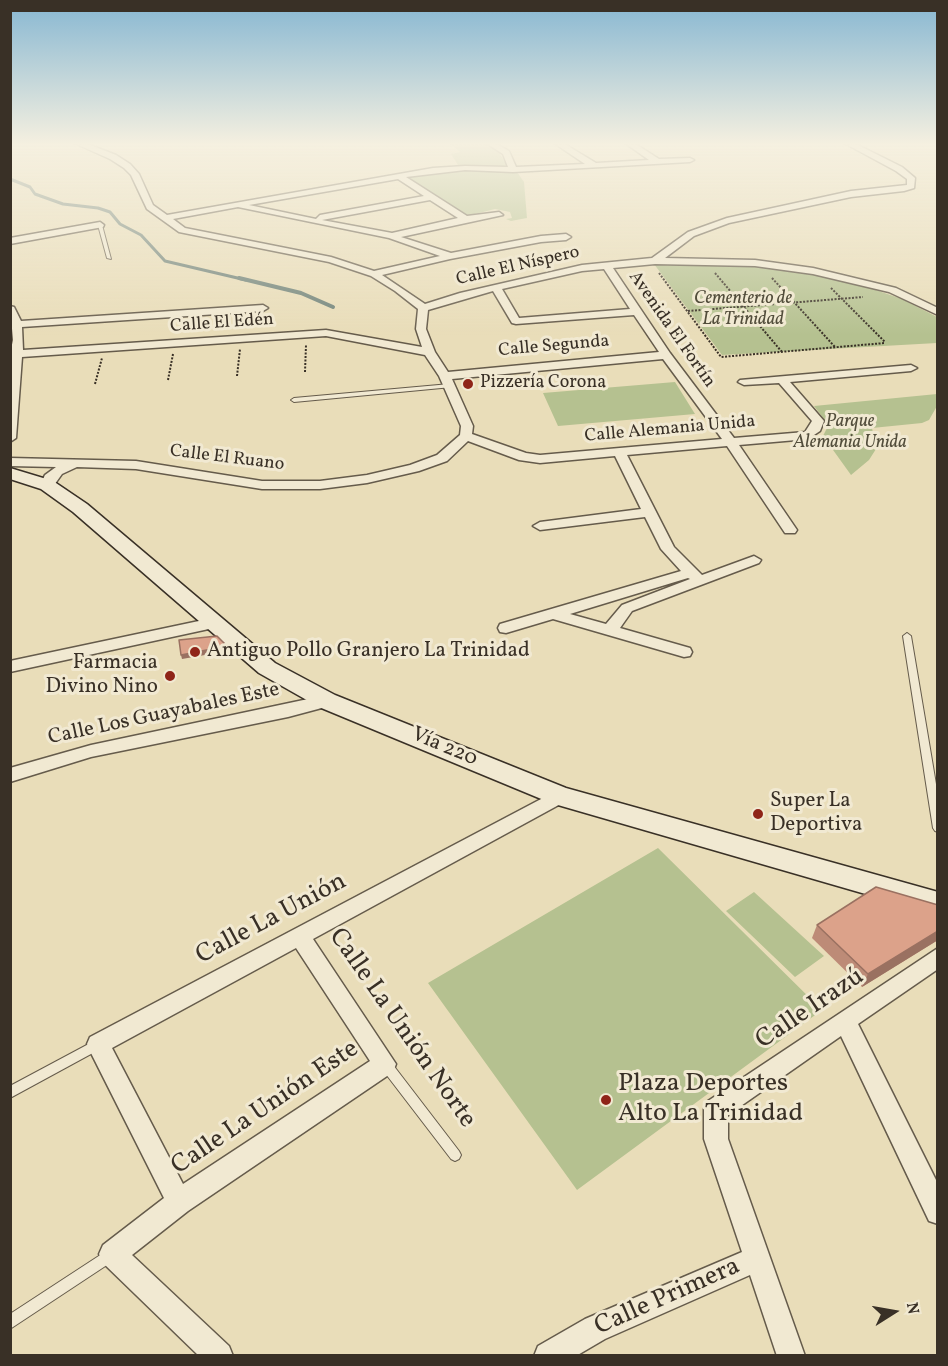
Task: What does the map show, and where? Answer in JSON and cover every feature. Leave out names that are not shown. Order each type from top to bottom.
[{"type":"main road","name":"Vía 220","points":[[10,473],[47,485],[80,508],[267,668],[327,701],[560,796],[938,904]]},
{"type":"street","points":[[150,207],[164,218],[190,232],[332,260],[374,274],[399,289],[423,308],[421,329],[429,352],[447,381],[467,426],[466,436]]},
{"type":"street","points":[[164,218],[229,207]]},
{"type":"street","points":[[245,207],[391,236],[450,256]]},
{"type":"street","points":[[313,220],[380,207]]},
{"type":"street","points":[[446,207],[465,219]]},
{"type":"street","points":[[653,261],[691,234],[727,221],[792,207]]},
{"type":"street","points":[[391,236],[465,219],[499,214]]},
{"type":"street","points":[[10,241],[99,225]]},
{"type":"street","points":[[374,274],[450,256],[541,239],[566,237]]},
{"type":"street","name":"Calle El Níspero","points":[[423,308],[496,288],[606,265],[653,261],[755,264],[813,271],[892,290],[938,312]]},
{"type":"street","name":"Avenida El Fortín","points":[[606,265],[666,355],[731,443],[790,530]]},
{"type":"street","points":[[496,288],[516,321],[637,312]]},
{"type":"street","points":[[17,324],[263,308]]},
{"type":"street","points":[[10,309],[17,324],[10,438]]},
{"type":"street","name":"Calle El Edén","points":[[16,354],[326,333],[429,352]]},
{"type":"street","name":"Calle Segunda","points":[[447,381],[666,355]]},
{"type":"street","points":[[744,382],[911,368]]},
{"type":"street","name":"Calle Alemania Unida","points":[[466,436],[524,457],[540,459],[620,454],[808,435],[816,428],[818,421],[782,379]]},
{"type":"street","name":"Calle El Ruano","points":[[10,462],[136,465],[262,485],[320,485],[367,479],[414,468],[442,458],[457,447],[466,436]]},
{"type":"street","points":[[620,454],[668,549],[696,577]]},
{"type":"street","name":"Calle El Ruano","points":[[47,485],[57,471],[81,463]]},
{"type":"street","points":[[540,526],[650,512]]},
{"type":"street","points":[[506,628],[753,560]]},
{"type":"street","points":[[610,630],[627,608],[696,577]]},
{"type":"street","points":[[553,614],[684,652]]},
{"type":"street","points":[[10,667],[213,623]]},
{"type":"street","name":"Calle Los Guayabales Este","points":[[10,775],[91,751],[327,701]]},
{"type":"street","name":"Calle La Unión","points":[[98,1044],[560,796]]},
{"type":"street","name":"Calle La Unión Norte","points":[[300,936],[385,1064]]},
{"type":"street","name":"Calle Irazú","points":[[757,1259],[716,1139],[716,1109],[938,957]]},
{"type":"street","points":[[845,1022],[938,1212]]},
{"type":"street","points":[[98,1044],[179,1202]]},
{"type":"street","name":"Calle La Unión Este","points":[[112,1254],[179,1202],[385,1064]]},
{"type":"street","points":[[112,1254],[219,1356]]},
{"type":"street","points":[[757,1259],[791,1356]]},
{"type":"street","name":"Calle Primera","points":[[548,1356],[595,1329],[757,1259]]},
{"type":"lane","points":[[99,225],[109,258]]},
{"type":"lane","points":[[294,400],[447,381]]},
{"type":"lane","points":[[907,636],[938,828]]},
{"type":"lane","name":"Calle La Unión","points":[[10,1093],[98,1044]]},
{"type":"lane","name":"Calle La Unión Norte","points":[[385,1064],[455,1155]]},
{"type":"lane","points":[[10,1322],[112,1254]]},
{"type":"path","points":[[653,261],[721,357],[885,343],[813,271]]},
{"type":"path","points":[[709,266],[782,352]]},
{"type":"path","points":[[771,277],[835,347]]},
{"type":"path","points":[[687,311],[863,297]]},
{"type":"path","points":[[304,372],[307,335]]},
{"type":"path","points":[[237,376],[241,339]]},
{"type":"path","points":[[168,380],[175,344]]},
{"type":"path","points":[[95,384],[105,349]]},
{"type":"green space","points":[[452,207],[526,207],[527,218],[511,221],[506,219],[512,218],[510,212],[495,209],[467,216]]},
{"type":"green space","name":"Cementerio de La Trinidad","points":[[654,264],[756,266],[864,286],[902,299],[937,317],[937,343],[722,355]]},
{"type":"green space","points":[[675,382],[695,414],[558,426],[543,393]]},
{"type":"green space","name":"Parque Alemania Unida","points":[[937,394],[937,406],[929,420],[922,423],[872,428],[876,449],[869,460],[851,475],[823,436],[827,423],[814,406]]},
{"type":"green space","name":"Plaza Deportes Alto La Trinidad","points":[[658,848],[822,1010],[577,1190],[428,983]]},
{"type":"green space","points":[[754,892],[824,956],[795,977],[726,911]]},
{"type":"building","points":[[217,636],[227,646],[181,655],[179,640]]},
{"type":"building","points":[[876,887],[938,905],[938,931],[868,974],[817,925]]},
{"type":"waterway","points":[[87,207],[110,212],[120,224],[141,235],[165,261],[246,280]]},
{"type":"waterway","points":[[239,278],[301,293],[333,307]]},
{"type":"place","name":"Pizzería Corona","points":[[468,384]]},
{"type":"place","name":"Antiguo Pollo Granjero La Trinidad","points":[[195,652]]},
{"type":"place","name":"Farmacia Divino Nino","points":[[170,676]]},
{"type":"place","name":"Super La Deportiva","points":[[758,814]]},
{"type":"place","name":"Plaza Deportes Alto La Trinidad","points":[[606,1100]]}]
